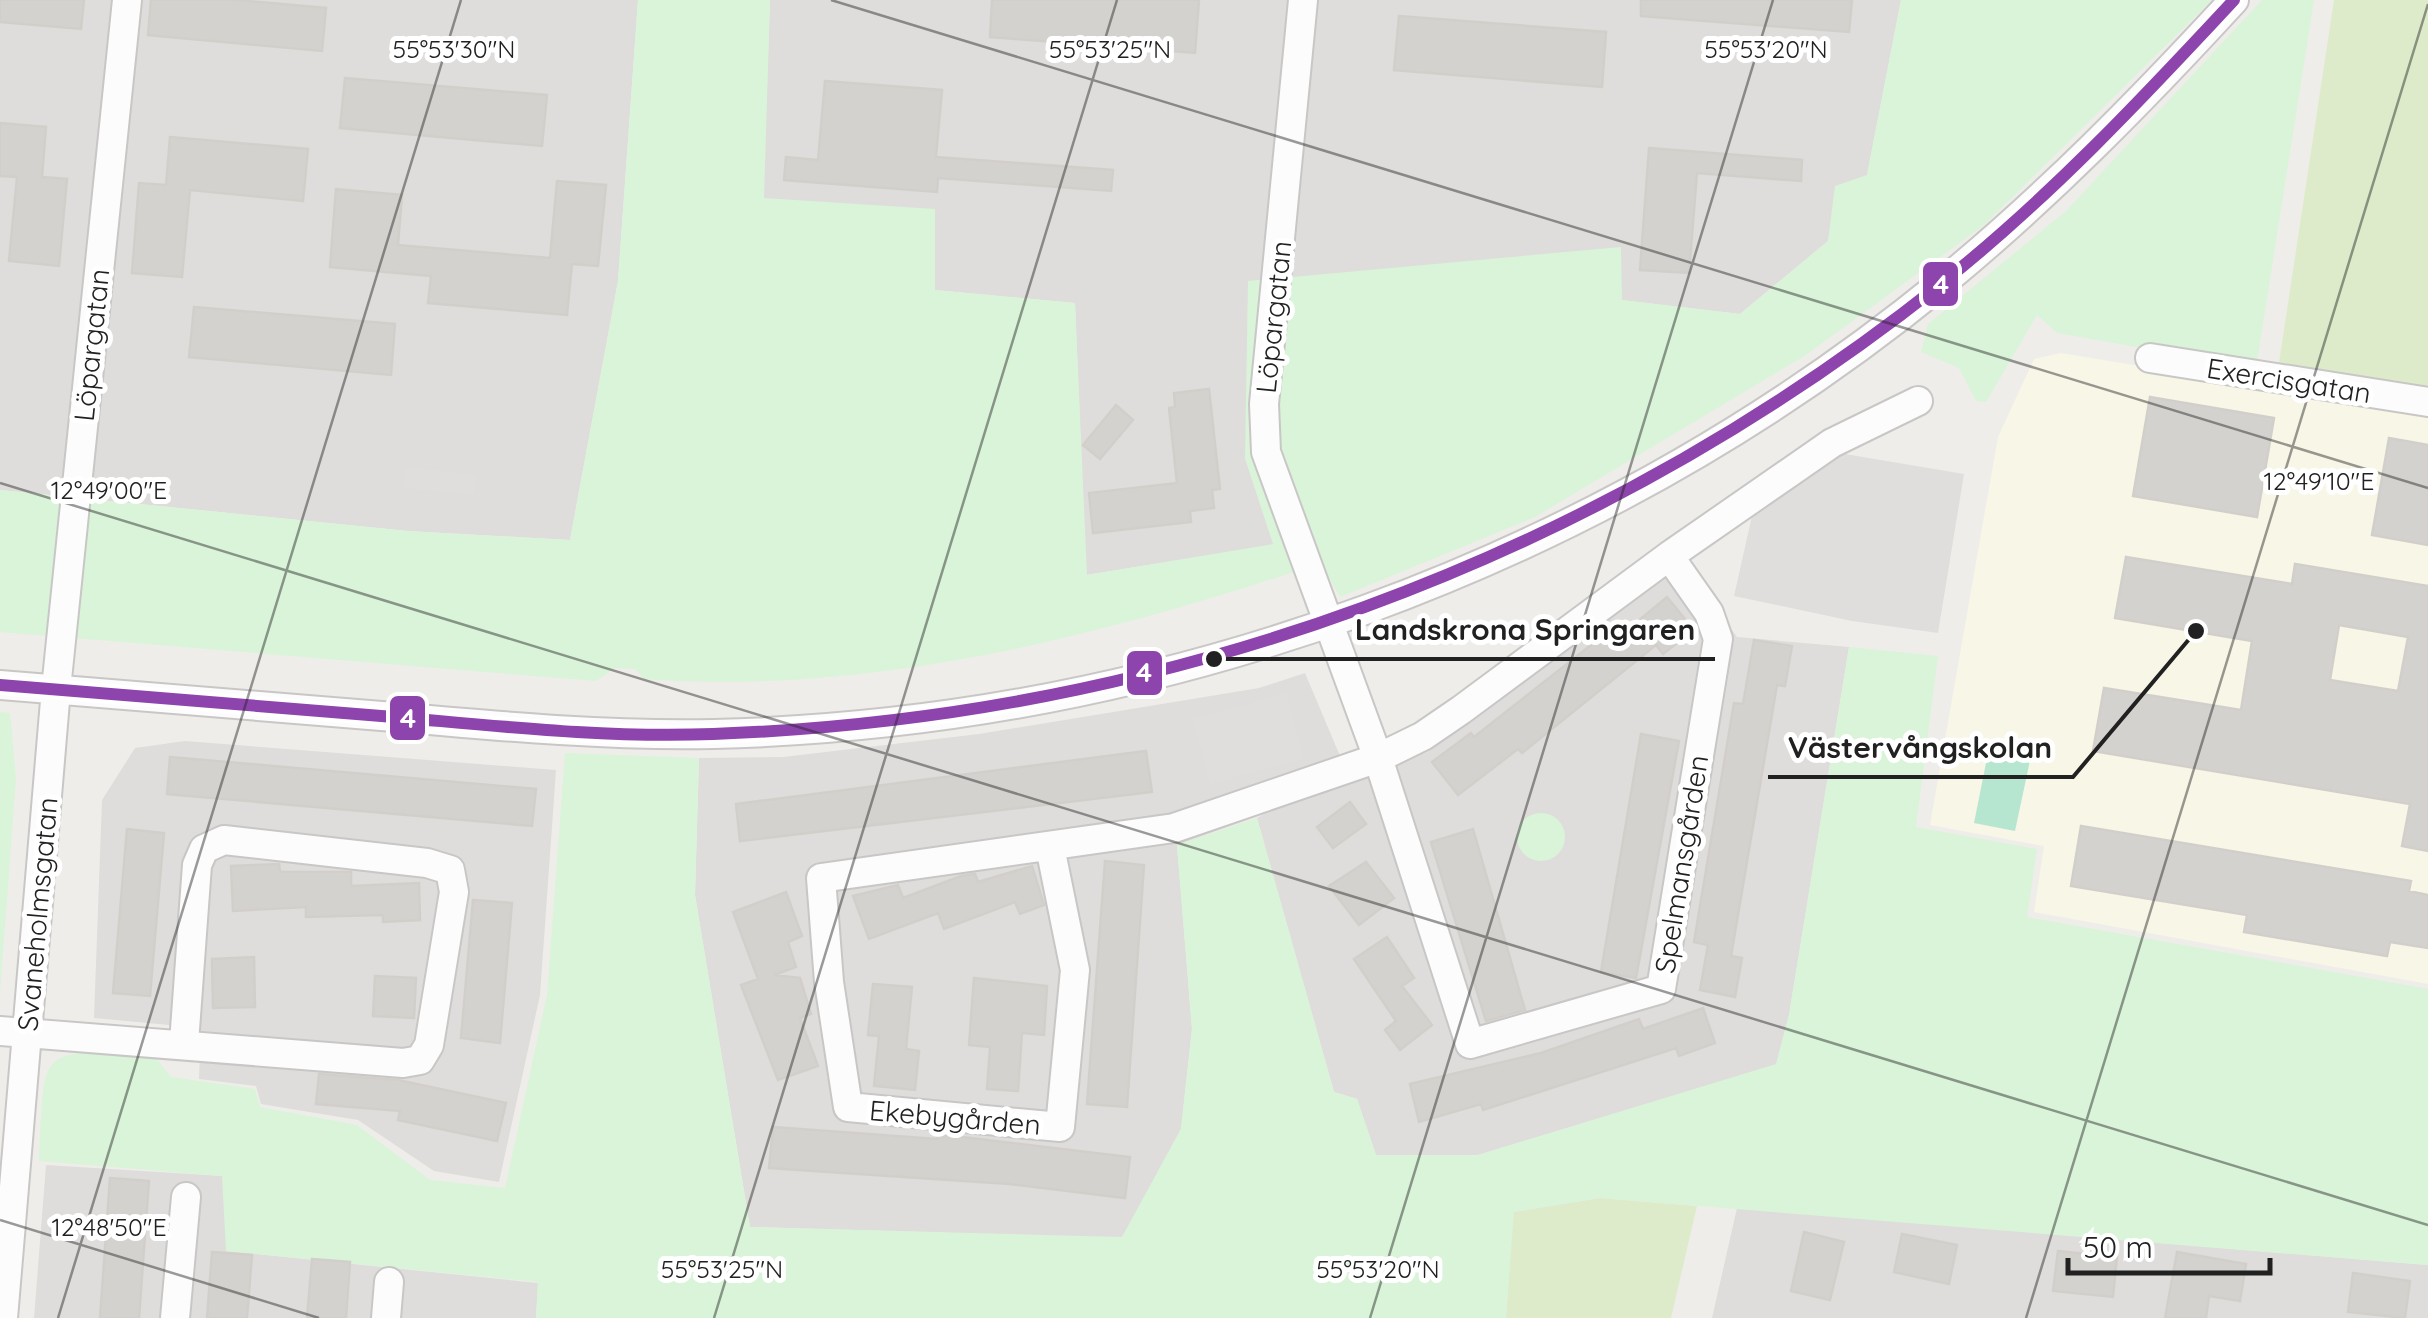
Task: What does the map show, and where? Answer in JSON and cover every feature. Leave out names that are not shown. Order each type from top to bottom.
[{"type":"street","name":"Löpargatan","points":[[56,689],[127,0]]},
{"type":"street","name":"Löpargatan","points":[[1302,0],[1264,404],[1266,452],[1326,625]]},
{"type":"street","points":[[0,685],[568,731],[766,732],[939,716],[1090,689],[1326,625],[1448,578],[1582,517],[1781,401],[1937,287],[1986,246],[2106,136],[2234,0]]},
{"type":"street","name":"Exercisgatan","points":[[2150,358],[2428,402]]},
{"type":"street","points":[[1378,758],[1448,719],[1669,556],[1832,443],[1918,401]]},
{"type":"street","name":"Spelmansgården","points":[[1326,625],[1378,758],[1470,1044],[1661,989],[1718,639],[1709,613],[1669,556]]},
{"type":"street","name":"Svaneholmsgatan","points":[[4,1318],[14,1032],[56,689]]},
{"type":"street","name":"Ekebygården","points":[[1050,847],[1076,970],[1060,1126],[848,1107],[829,982],[822,878],[1174,828],[1378,758]]},
{"type":"street","points":[[14,1032],[403,1062],[420,1060],[429,1045],[454,892],[450,870],[427,862],[224,840],[204,850],[197,865],[184,1043]]},
{"type":"street","points":[[175,1318],[186,1197]]},
{"type":"street","points":[[386,1318],[389,1282]]},
{"type":"shaded area","points":[[0,0],[638,0],[618,281],[570,540],[408,531],[0,490]]},
{"type":"shaded area","points":[[770,0],[1901,0],[1867,175],[1828,241],[1740,314],[1621,300],[1621,248],[1245,458],[1274,545],[1086,575],[1075,303],[935,290],[763,198]]},
{"type":"shaded area","points":[[2061,353],[2428,414],[2428,984],[2034,912],[2044,846],[1930,825],[1998,437],[2034,359]]},
{"type":"shaded area","points":[[1833,452],[1964,474],[1938,633],[1852,621],[1734,596],[1754,507]]},
{"type":"shaded area","points":[[406,468],[476,474],[474,494],[404,488]]},
{"type":"shaded area","points":[[1683,563],[1737,637],[1849,647],[1789,1015],[1776,1065],[1478,1155],[1376,1155],[1357,1099],[1334,1092],[1257,818],[1264,814],[1177,845],[1192,1029],[1181,1129],[1122,1238],[750,1227],[695,895],[699,758],[783,757],[979,734],[1259,688],[1305,673],[1351,782],[1427,752]]},
{"type":"shaded area","points":[[1286,693],[1304,759],[1210,784],[1193,719]]},
{"type":"shaded area","points":[[185,741],[556,770],[540,995],[499,1182],[434,1171],[358,1120],[261,1104],[256,1086],[199,1079],[201,1028],[94,1018],[102,800],[135,748]]},
{"type":"shaded area","points":[[46,1165],[223,1176],[227,1251],[538,1283],[536,1318],[34,1318]]},
{"type":"shaded area","points":[[1737,1208],[2428,1265],[2428,1318],[1712,1318]]},
{"type":"green space","points":[[638,0],[770,0],[764,198],[935,209],[935,290],[1075,303],[1087,575],[1273,544],[1245,458],[1248,281],[1621,247],[1622,300],[1740,314],[1828,241],[1835,186],[1867,175],[1901,0],[2212,0],[1984,225],[1806,355],[1535,517],[1340,597],[1321,563],[1157,614],[988,654],[903,669],[730,682],[644,679],[635,669],[615,668],[596,681],[0,632],[0,490],[408,531],[570,540],[618,281]]},
{"type":"green space","points":[[2262,0],[2314,0],[2256,368],[2057,333],[2037,315],[1986,402],[1976,401],[1959,368],[1921,352],[1928,324],[2066,211]]},
{"type":"green space","points":[[2334,0],[2428,0],[2428,389],[2279,363]]},
{"type":"green space","points":[[1849,647],[1938,656],[1916,827],[2037,849],[2027,917],[2428,989],[2428,1265],[1600,1198],[1514,1212],[1506,1318],[536,1318],[538,1282],[226,1251],[222,1176],[39,1161],[43,1095],[54,1062],[87,1053],[154,1056],[171,1077],[255,1089],[260,1107],[357,1125],[430,1180],[505,1188],[547,995],[565,753],[699,758],[695,895],[750,1227],[1122,1237],[1181,1129],[1192,1029],[1177,845],[1257,818],[1334,1092],[1357,1099],[1376,1155],[1478,1155],[1776,1064],[1789,1015]]},
{"type":"green space","points":[[0,712],[10,713],[16,778],[0,993]]},
{"type":"green space","points":[[1990,743],[2032,751],[2015,831],[1974,823]]},
{"type":"green space","points":[[1541,813],[1558,820],[1565,837],[1558,854],[1541,861],[1524,854],[1517,837],[1524,820]]},
{"type":"green space","points":[[1600,1198],[1697,1206],[1671,1318],[1506,1318],[1513,1212]]},
{"type":"building","points":[[0,0],[84,0],[81,29],[0,22]]},
{"type":"building","points":[[151,0],[236,0],[326,8],[322,51],[148,35]]},
{"type":"building","points":[[992,0],[1199,0],[1195,53],[990,37]]},
{"type":"building","points":[[1641,0],[1852,0],[1849,32],[1641,16]]},
{"type":"building","points":[[1399,16],[1606,32],[1602,87],[1394,70]]},
{"type":"building","points":[[345,78],[547,95],[542,146],[340,128]]},
{"type":"building","points":[[825,81],[942,90],[936,157],[1113,170],[1111,191],[938,178],[937,192],[784,180],[786,157],[818,160]]},
{"type":"building","points":[[0,123],[46,127],[42,177],[67,179],[59,266],[9,261],[17,177],[0,176]]},
{"type":"building","points":[[170,137],[308,149],[303,201],[190,190],[182,277],[132,273],[139,183],[166,185]]},
{"type":"building","points":[[1649,148],[1802,160],[1801,181],[1697,173],[1689,273],[1640,270]]},
{"type":"building","points":[[557,181],[606,185],[598,266],[572,264],[567,315],[428,303],[431,276],[330,267],[336,189],[402,195],[398,245],[550,258]]},
{"type":"building","points":[[194,307],[395,324],[391,375],[189,357]]},
{"type":"building","points":[[1209,389],[1220,489],[1212,490],[1214,508],[1190,511],[1191,522],[1093,533],[1089,493],[1177,483],[1169,408],[1175,407],[1174,393]]},
{"type":"building","points":[[2150,397],[2274,418],[2257,517],[2133,496]]},
{"type":"building","points":[[1116,405],[1133,420],[1100,459],[1083,445]]},
{"type":"building","points":[[2389,438],[2428,445],[2428,545],[2372,535]]},
{"type":"building","points":[[2126,557],[2292,584],[2295,564],[2428,586],[2428,851],[2402,846],[2410,804],[2093,751],[2104,688],[2241,710],[2252,641],[2115,618]],"holes":[[[2339,625],[2408,637],[2398,691],[2330,680]]]},
{"type":"building","points":[[1667,597],[1694,630],[1663,654],[1656,645],[1522,753],[1518,749],[1458,795],[1432,762],[1471,733],[1474,737],[1614,627],[1620,636]]},
{"type":"building","points":[[1754,640],[1792,646],[1785,686],[1777,685],[1731,956],[1742,958],[1735,997],[1700,990],[1708,945],[1694,942],[1734,703],[1743,704]]},
{"type":"building","points":[[1641,734],[1679,741],[1636,978],[1601,972]]},
{"type":"building","points":[[1146,751],[1152,792],[740,841],[736,804]]},
{"type":"building","points":[[170,757],[536,789],[532,826],[167,794]]},
{"type":"building","points":[[1350,802],[1366,824],[1333,848],[1317,827]]},
{"type":"building","points":[[2081,826],[2411,881],[2409,891],[2428,895],[2428,948],[2390,942],[2387,956],[2244,932],[2247,915],[2071,886]]},
{"type":"building","points":[[127,829],[164,833],[150,996],[113,993]]},
{"type":"building","points":[[1473,829],[1525,1010],[1486,1021],[1431,842]]},
{"type":"building","points":[[1105,861],[1144,865],[1127,1107],[1087,1104]]},
{"type":"building","points":[[1366,862],[1394,898],[1359,925],[1329,886]]},
{"type":"building","points":[[279,864],[280,872],[351,872],[351,886],[419,883],[420,920],[383,922],[383,915],[306,917],[306,907],[233,911],[231,866]]},
{"type":"building","points":[[1032,866],[1044,905],[1020,914],[1015,902],[944,929],[938,913],[869,939],[853,896],[898,885],[903,898],[961,876],[975,874],[978,882]]},
{"type":"building","points":[[786,892],[802,936],[788,942],[796,967],[774,975],[800,978],[811,1014],[800,1018],[818,1066],[778,1080],[741,985],[758,979],[733,912]]},
{"type":"building","points":[[473,900],[512,903],[500,1043],[461,1038]]},
{"type":"building","points":[[1387,937],[1414,978],[1402,986],[1432,1025],[1400,1050],[1385,1030],[1396,1021],[1354,959]]},
{"type":"building","points":[[254,957],[255,1007],[213,1008],[212,959]]},
{"type":"building","points":[[375,976],[416,978],[414,1018],[373,1016]]},
{"type":"building","points":[[974,978],[1047,986],[1044,1035],[1022,1033],[1018,1091],[987,1089],[990,1047],[969,1045]]},
{"type":"building","points":[[873,984],[912,987],[906,1049],[919,1051],[915,1090],[874,1086],[879,1036],[868,1035]]},
{"type":"building","points":[[1703,1008],[1715,1043],[1679,1056],[1676,1048],[1483,1110],[1481,1104],[1419,1122],[1410,1084],[1541,1053],[1639,1019],[1643,1029]]},
{"type":"building","points":[[319,1074],[398,1080],[506,1103],[497,1141],[398,1120],[400,1111],[316,1104]]},
{"type":"building","points":[[773,1127],[937,1139],[937,1134],[1130,1157],[1125,1198],[1009,1184],[769,1168]]},
{"type":"building","points":[[110,1178],[149,1181],[139,1318],[100,1318]]},
{"type":"building","points":[[1804,1232],[1844,1242],[1830,1300],[1791,1291]]},
{"type":"building","points":[[1902,1234],[1957,1245],[1949,1284],[1894,1272]]},
{"type":"building","points":[[2058,1251],[2117,1257],[2113,1297],[2053,1291]]},
{"type":"building","points":[[212,1252],[252,1255],[247,1318],[207,1318]]},
{"type":"building","points":[[2177,1252],[2246,1264],[2240,1301],[2209,1296],[2206,1318],[2165,1318]]},
{"type":"building","points":[[312,1259],[350,1262],[346,1318],[307,1318]]},
{"type":"building","points":[[2353,1273],[2410,1281],[2405,1318],[2348,1312]]},
{"type":"transit line","name":"4","points":[[0,685],[560,731],[713,734],[880,721],[1045,696],[1207,658],[1364,607],[1517,544],[1665,469],[1807,382],[1981,251],[2057,183],[2234,0]]},
{"type":"place","name":"Västervångskolan","points":[[2196,631]]},
{"type":"place","name":"Landskrona Springaren","points":[[1214,659]]}]
